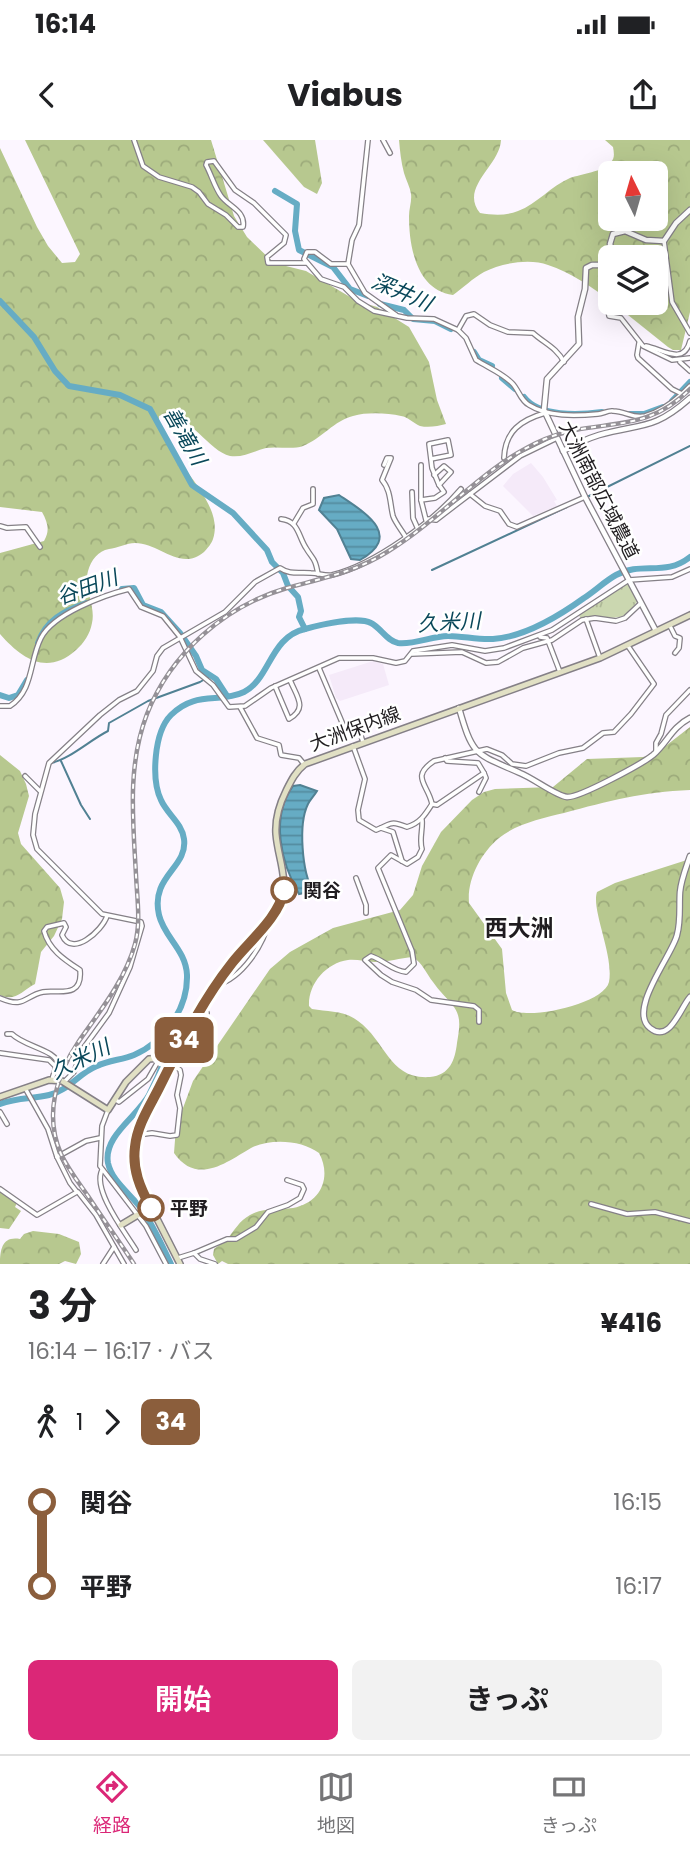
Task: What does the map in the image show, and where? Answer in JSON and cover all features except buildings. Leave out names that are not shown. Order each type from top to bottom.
[{"type":"main road","name":"大洲保内線","points":[[173,1058],[215,985],[279,905],[284,890],[284,868],[275,831],[278,811],[291,779],[305,764],[600,658],[690,615]]},
{"type":"main road","points":[[0,1097],[52,1080],[65,1082],[108,1110],[139,1067],[149,1059],[161,1056],[173,1058]]},
{"type":"main road","points":[[121,1225],[149,1208],[179,1261]]},
{"type":"street","points":[[134,140],[143,166],[159,177],[192,187],[208,204],[226,215],[238,227],[243,227],[243,219],[233,205],[219,194],[206,164],[214,161],[235,190],[254,203],[286,235],[285,243],[267,257],[268,263],[306,263]]},
{"type":"street","points":[[368,140],[359,225],[352,240],[348,264],[365,293],[397,316]]},
{"type":"street","points":[[383,140],[390,153]]},
{"type":"street","points":[[690,210],[676,222],[664,241],[672,302],[690,333]]},
{"type":"street","points":[[612,245],[611,238],[619,231],[646,240],[664,241]]},
{"type":"street","points":[[348,264],[331,264],[312,251],[304,255],[306,263],[321,279],[344,287],[351,296],[367,307],[397,316],[434,319],[458,330],[466,338],[476,360],[512,382],[529,405],[565,415],[614,411],[643,416],[666,407],[690,386]]},
{"type":"street","name":"大洲南部広域農道","points":[[598,265],[586,268],[585,289],[578,317],[579,344],[547,379],[544,410],[585,497],[656,632]]},
{"type":"street","points":[[458,330],[466,316],[474,314],[490,325],[508,331],[533,333],[555,349],[564,362]]},
{"type":"street","points":[[609,315],[621,318],[641,344],[663,357],[679,361],[690,359]]},
{"type":"street","points":[[641,344],[675,355],[688,349],[690,341]]},
{"type":"street","points":[[641,344],[638,358],[672,389],[681,393]]},
{"type":"street","points":[[679,361],[690,371]]},
{"type":"street","points":[[563,451],[597,435],[651,424],[675,411],[690,398]]},
{"type":"street","points":[[504,458],[505,445],[520,423],[544,410]]},
{"type":"street","points":[[427,520],[436,520],[520,456],[557,438]]},
{"type":"street","points":[[421,500],[435,498],[444,492],[434,475],[431,459],[429,444],[448,440],[451,455],[431,459]]},
{"type":"street","points":[[384,465],[387,458],[391,458],[382,480],[388,486],[394,519],[405,536]]},
{"type":"street","points":[[421,465],[421,500],[427,520]]},
{"type":"street","points":[[434,475],[444,466],[451,472],[439,485]]},
{"type":"street","points":[[294,523],[305,506],[313,504],[313,489]]},
{"type":"street","points":[[65,1082],[74,1072],[82,1050],[105,1021],[131,967],[141,922],[107,916],[37,849],[33,835],[40,791],[49,763],[100,715],[119,700],[137,691],[155,667],[159,652],[225,612],[255,582],[280,568],[290,573],[331,575],[357,566],[388,549],[452,501],[461,489]]},
{"type":"street","points":[[412,492],[413,517],[417,527]]},
{"type":"street","points":[[470,494],[485,506],[500,511],[509,524],[517,527],[585,497]]},
{"type":"street","points":[[281,519],[294,523],[306,550],[314,556],[318,574]]},
{"type":"street","points":[[0,526],[26,527],[40,547]]},
{"type":"street","points":[[0,706],[10,706],[25,691],[39,640],[49,627],[65,615],[129,589],[141,607],[163,616],[180,637],[196,671],[215,688],[227,704],[240,707],[275,686],[344,657],[373,658],[396,663],[405,661],[413,651],[452,645],[495,650],[552,631],[628,579],[672,577],[690,569]]},
{"type":"street","points":[[412,654],[461,652],[492,663],[523,648],[548,642],[575,623],[586,619],[621,620],[641,603]]},
{"type":"street","points":[[586,619],[600,658]]},
{"type":"street","points":[[670,626],[675,636],[680,638],[679,648],[675,653]]},
{"type":"street","points":[[534,638],[543,638],[548,642],[560,673]]},
{"type":"street","points":[[432,804],[421,782],[421,777],[430,763],[476,751],[492,751],[512,764],[526,766],[559,753],[583,748],[603,733],[614,732],[654,684],[628,646]]},
{"type":"street","points":[[319,668],[344,727],[358,727],[363,742]]},
{"type":"street","points":[[275,686],[289,719],[292,718],[300,711],[300,706],[290,680]]},
{"type":"street","points":[[656,752],[656,743],[666,715],[690,690]]},
{"type":"street","points":[[240,707],[257,738],[279,745],[281,755],[299,758],[305,764]]},
{"type":"street","points":[[459,708],[467,735],[476,751],[557,794],[570,798],[645,761],[656,752],[671,731],[690,718]]},
{"type":"street","points":[[354,746],[365,779],[358,810],[359,820],[376,830],[394,822],[407,827],[422,820],[432,804]]},
{"type":"street","points":[[445,758],[447,761],[478,764],[486,778],[479,792]]},
{"type":"street","points":[[432,804],[437,805],[484,773]]},
{"type":"street","points":[[25,776],[40,791]]},
{"type":"street","points":[[422,820],[423,831],[419,842],[422,849],[418,857],[407,864],[391,855],[378,868],[412,951],[414,964],[406,972],[391,968],[371,957],[365,960],[392,982],[416,990],[431,1000],[474,1006],[478,1010],[479,1022]]},
{"type":"street","points":[[381,828],[393,832],[397,838],[403,862]]},
{"type":"street","points":[[690,856],[680,891],[678,935],[649,992],[644,1013],[647,1025],[652,1030],[667,1030],[690,997]]},
{"type":"street","points":[[356,878],[366,905],[366,913]]},
{"type":"street","points":[[0,998],[21,1002],[44,992],[57,994],[72,989],[79,979],[80,970],[65,961],[52,947],[44,931],[47,927],[64,923],[66,927],[62,932],[63,939],[80,944],[101,929],[107,916]]},
{"type":"street","points":[[215,985],[226,982],[246,965],[267,931],[269,920]]},
{"type":"street","points":[[173,1058],[186,1056],[197,1046],[205,1027],[206,1013],[201,1006]]},
{"type":"street","points":[[7,1034],[12,1034],[20,1042],[51,1053],[58,1062],[52,1080]]},
{"type":"street","points":[[0,1053],[49,1060],[55,1067]]},
{"type":"street","points":[[114,1100],[118,1102],[148,1079],[161,1056]]},
{"type":"street","points":[[149,1208],[135,1170],[135,1146],[137,1135],[173,1058]]},
{"type":"street","points":[[137,1135],[177,1135],[180,1108],[177,1095],[181,1075],[173,1058]]},
{"type":"street","points":[[26,1089],[48,1129],[57,1157],[70,1183],[96,1215],[124,1264]]},
{"type":"street","points":[[108,1110],[101,1138],[99,1161],[102,1170],[140,1214],[166,1264]]},
{"type":"street","points":[[0,1112],[7,1124]]},
{"type":"street","points":[[57,1157],[86,1141],[101,1138]]},
{"type":"street","points":[[102,1170],[99,1178],[100,1189],[136,1250]]},
{"type":"street","points":[[179,1261],[227,1239],[236,1238],[260,1224],[268,1212],[300,1198],[304,1189],[302,1185],[286,1180]]},
{"type":"street","points":[[0,1189],[37,1215],[77,1192]]},
{"type":"street","points":[[591,1205],[627,1214],[655,1212],[690,1220]]},
{"type":"street","points":[[103,1264],[114,1247]]},
{"type":"street","points":[[194,1253],[200,1259],[215,1264]]},
{"type":"shaded area","points":[[531,463],[557,500],[554,501],[557,506],[533,516],[503,486],[513,474]]},
{"type":"shaded area","points":[[373,661],[383,664],[389,685],[340,701],[336,698],[329,675]]},
{"type":"green space","points":[[25,140],[211,140],[234,216],[247,237],[274,263],[306,271],[357,301],[377,307],[409,327],[429,362],[437,400],[446,424],[423,427],[395,415],[359,415],[340,421],[303,446],[266,448],[230,456],[213,446],[178,417],[159,416],[161,430],[168,445],[210,508],[215,523],[212,541],[204,552],[187,559],[135,543],[98,554],[91,563],[87,577],[93,616],[88,635],[79,647],[65,658],[45,663],[26,657],[0,634],[0,553],[44,541],[48,530],[42,512],[0,507],[0,148],[48,246],[62,263],[75,262],[80,254]]},
{"type":"green space","points":[[263,140],[315,140],[322,183],[317,194],[304,187]]},
{"type":"green space","points":[[399,140],[501,140],[499,150],[474,194],[480,213],[513,213],[525,208],[563,181],[598,170],[598,231],[668,231],[668,161],[611,161],[613,147],[605,140],[690,140],[690,312],[681,350],[668,347],[628,315],[668,315],[668,245],[598,245],[598,292],[565,272],[533,262],[516,262],[491,269],[453,295],[431,285],[423,276],[413,254],[409,228],[411,194],[403,169]]},
{"type":"green space","points":[[627,582],[638,601],[628,613],[617,617],[580,618],[579,614]]},
{"type":"green space","points":[[690,727],[690,790],[611,801],[539,819],[513,829],[499,838],[481,859],[470,885],[469,903],[502,949],[506,993],[512,1010],[534,1013],[565,1008],[594,997],[604,990],[609,982],[610,971],[597,910],[597,892],[615,883],[690,859],[690,1264],[228,1264],[222,1261],[218,1264],[213,1255],[214,1249],[227,1239],[246,1217],[256,1212],[303,1205],[317,1195],[324,1180],[323,1162],[319,1153],[295,1143],[259,1145],[222,1164],[202,1170],[183,1163],[174,1153],[176,1127],[193,1081],[270,969],[290,952],[333,928],[400,910],[413,895],[422,866],[441,832],[472,800],[484,792],[495,789],[553,787],[587,759],[643,757],[663,748]],"holes":[[[413,957],[457,1011],[459,1020],[453,1061],[447,1070],[437,1076],[416,1076],[405,1072],[353,1017],[312,1009],[309,1006],[315,983],[332,965],[351,960],[380,962]]]},
{"type":"green space","points":[[0,755],[20,771],[29,796],[18,833],[21,844],[60,888],[64,902],[62,919],[54,936],[41,952],[35,984],[10,997],[0,995]]},
{"type":"green space","points":[[0,1191],[17,1203],[15,1207],[21,1211],[9,1229],[0,1228]]},
{"type":"green space","points":[[33,1231],[59,1234],[79,1242],[81,1254],[76,1264],[65,1261],[59,1264],[0,1264],[2,1248],[6,1241],[20,1239],[24,1234]]},
{"type":"water","points":[[339,495],[368,516],[379,533],[379,542],[373,551],[360,560],[351,559],[337,529],[319,510],[324,498]]},
{"type":"water","points":[[300,785],[317,791],[305,813],[302,835],[306,872],[313,891],[299,894],[283,854],[280,826],[286,798],[293,786]]},
{"type":"waterway","name":"深井川","points":[[275,191],[297,204],[295,231],[299,250],[333,267],[350,289],[368,296]]},
{"type":"waterway","name":"善滝川","points":[[0,301],[34,337],[55,371],[69,386],[120,395],[150,409],[192,485],[233,513],[267,550],[272,562],[283,573],[288,586],[298,597],[301,611],[299,617],[305,629]]},
{"type":"waterway","name":"深井川","points":[[380,304],[404,310],[413,319],[435,321],[451,329]]},
{"type":"waterway","name":"深井川","points":[[474,352],[479,360],[492,366]]},
{"type":"waterway","name":"深井川","points":[[502,378],[515,389]]},
{"type":"waterway","name":"深井川","points":[[672,401],[690,382]]},
{"type":"waterway","name":"深井川","points":[[524,397],[531,404],[549,411],[571,414],[602,412]]},
{"type":"waterway","name":"深井川","points":[[630,414],[644,414],[663,407]]},
{"type":"waterway","points":[[587,497],[690,446]]},
{"type":"waterway","points":[[432,570],[567,507]]},
{"type":"waterway","name":"久米川","points":[[0,1104],[56,1093],[91,1069],[134,1055],[155,1042],[179,1012],[186,988],[186,966],[165,930],[159,915],[158,902],[164,881],[181,858],[184,839],[183,833],[161,800],[155,768],[161,732],[171,715],[180,707],[198,700],[244,692],[260,678],[284,640],[305,629],[357,620],[371,623],[398,643],[448,636],[487,639],[505,637],[529,630],[552,618],[616,575],[635,569],[672,566],[690,557]]},
{"type":"waterway","name":"谷田川","points":[[122,589],[134,588],[143,605],[161,612],[180,633],[202,670],[216,679],[227,696]]},
{"type":"waterway","name":"谷田川","points":[[38,643],[51,622],[70,609],[86,603]]},
{"type":"waterway","points":[[51,763],[65,758],[108,731],[109,723],[148,701],[210,676]]},
{"type":"waterway","name":"谷田川","points":[[0,695],[9,698],[18,695],[27,680]]},
{"type":"waterway","points":[[61,761],[90,819]]},
{"type":"waterway","points":[[171,1264],[143,1211],[110,1170],[108,1153],[116,1135],[149,1095],[164,1060],[174,1023]]},
{"type":"railway","points":[[134,1264],[64,1160],[56,1139],[53,1110],[64,1068],[118,983],[135,944],[138,927],[133,793],[136,753],[147,714],[170,671],[203,635],[242,607],[264,596],[338,574],[375,559],[407,539],[483,477],[523,450],[565,432],[638,420],[656,414],[690,389]]},
{"type":"bus line","name":"34","points":[[151,1208],[142,1192],[134,1163],[141,1122],[204,1001],[247,944],[272,917],[284,890]]},
{"type":"place","name":"関谷","points":[[284,890]]},
{"type":"place","name":"平野","points":[[151,1208]]},
{"type":"district","name":"西大洲","points":[[519,928]]}]
